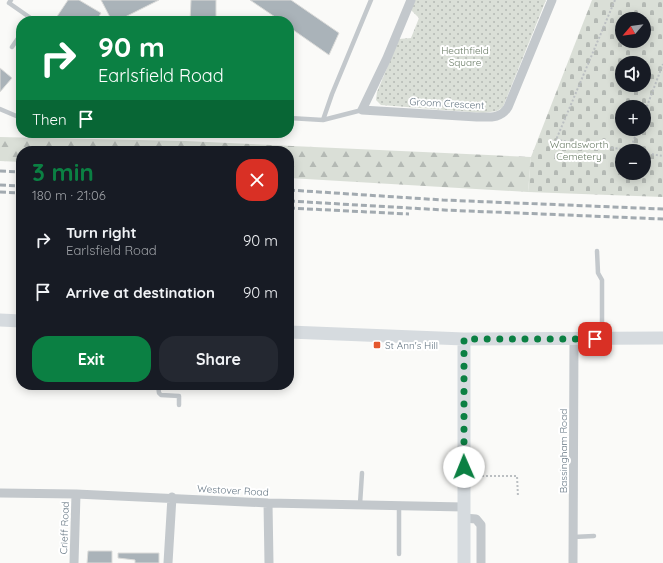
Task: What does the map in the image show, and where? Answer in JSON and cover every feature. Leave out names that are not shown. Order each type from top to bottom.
[{"type":"main road","points":[[0,320],[16,321]]},
{"type":"main road","points":[[294,332],[464,339],[663,338]]},
{"type":"main road","points":[[464,339],[464,563]]},
{"type":"street","points":[[362,110],[387,58],[410,0]]},
{"type":"street","name":"Groom Crescent","points":[[362,110],[477,117],[495,117],[500,115],[508,107],[552,0]]},
{"type":"street","name":"Bassingham Road","points":[[573,563],[574,339]]},
{"type":"street","name":"Westover Road","points":[[0,493],[172,497],[268,503],[360,504],[399,506],[464,513],[482,524],[481,563]]},
{"type":"street","name":"Crieff Road","points":[[74,563],[76,494]]},
{"type":"street","points":[[168,563],[172,497]]},
{"type":"street","points":[[268,503],[269,563]]},
{"type":"lane","points":[[11,0],[9,3],[28,16]]},
{"type":"lane","points":[[323,120],[332,94],[371,0]]},
{"type":"lane","points":[[12,47],[16,41]]},
{"type":"lane","points":[[0,109],[16,116]]},
{"type":"lane","points":[[294,118],[323,120],[362,110]]},
{"type":"lane","points":[[597,251],[598,273],[602,280],[602,339]]},
{"type":"lane","points":[[159,390],[161,395],[179,396],[179,404]]},
{"type":"lane","points":[[360,504],[362,473]]},
{"type":"lane","points":[[399,506],[399,554]]},
{"type":"lane","points":[[573,537],[594,536]]},
{"type":"path","points":[[615,0],[556,140],[615,148]]},
{"type":"path","points":[[649,100],[663,64]]},
{"type":"path","points":[[651,154],[663,156]]},
{"type":"path","points":[[464,476],[516,476],[518,497]]},
{"type":"green space","name":"Heathfield Square","points":[[415,0],[546,0],[503,107],[497,111],[483,113],[381,105],[376,100],[377,92],[399,39],[411,38],[419,18],[411,10]]},
{"type":"green space","name":"Wandsworth Cemetery","points":[[592,0],[663,0],[663,197],[528,192],[531,157]]},
{"type":"green space","points":[[0,137],[185,141],[293,146],[16,146],[16,162],[0,161]]},
{"type":"green space","points":[[294,146],[531,157],[528,192],[294,178]]},
{"type":"building","points":[[68,0],[79,0],[101,13],[99,16],[57,16]]},
{"type":"building","points":[[101,0],[159,0],[127,16],[109,16]]},
{"type":"building","points":[[191,0],[216,0],[216,16],[190,16]]},
{"type":"building","points":[[250,0],[291,0],[339,33],[329,55],[294,30],[294,16],[274,16]]},
{"type":"building","points":[[0,68],[12,78],[0,92]]},
{"type":"building","points":[[88,551],[112,551],[112,563],[87,563]]},
{"type":"building","points":[[118,553],[159,553],[159,563],[135,563],[135,560],[118,558]]},
{"type":"railway","points":[[0,171],[16,172]]},
{"type":"railway","points":[[0,185],[16,186]]},
{"type":"railway","points":[[294,190],[443,200],[663,209]]},
{"type":"railway","points":[[0,192],[16,193]]},
{"type":"railway","points":[[294,201],[444,210],[663,219]]},
{"type":"railway","points":[[294,208],[409,214]]},
{"type":"place","name":"St Ann's Hill","points":[[377,345]]},
{"type":"route","points":[[464,467],[464,339],[595,339]]}]
